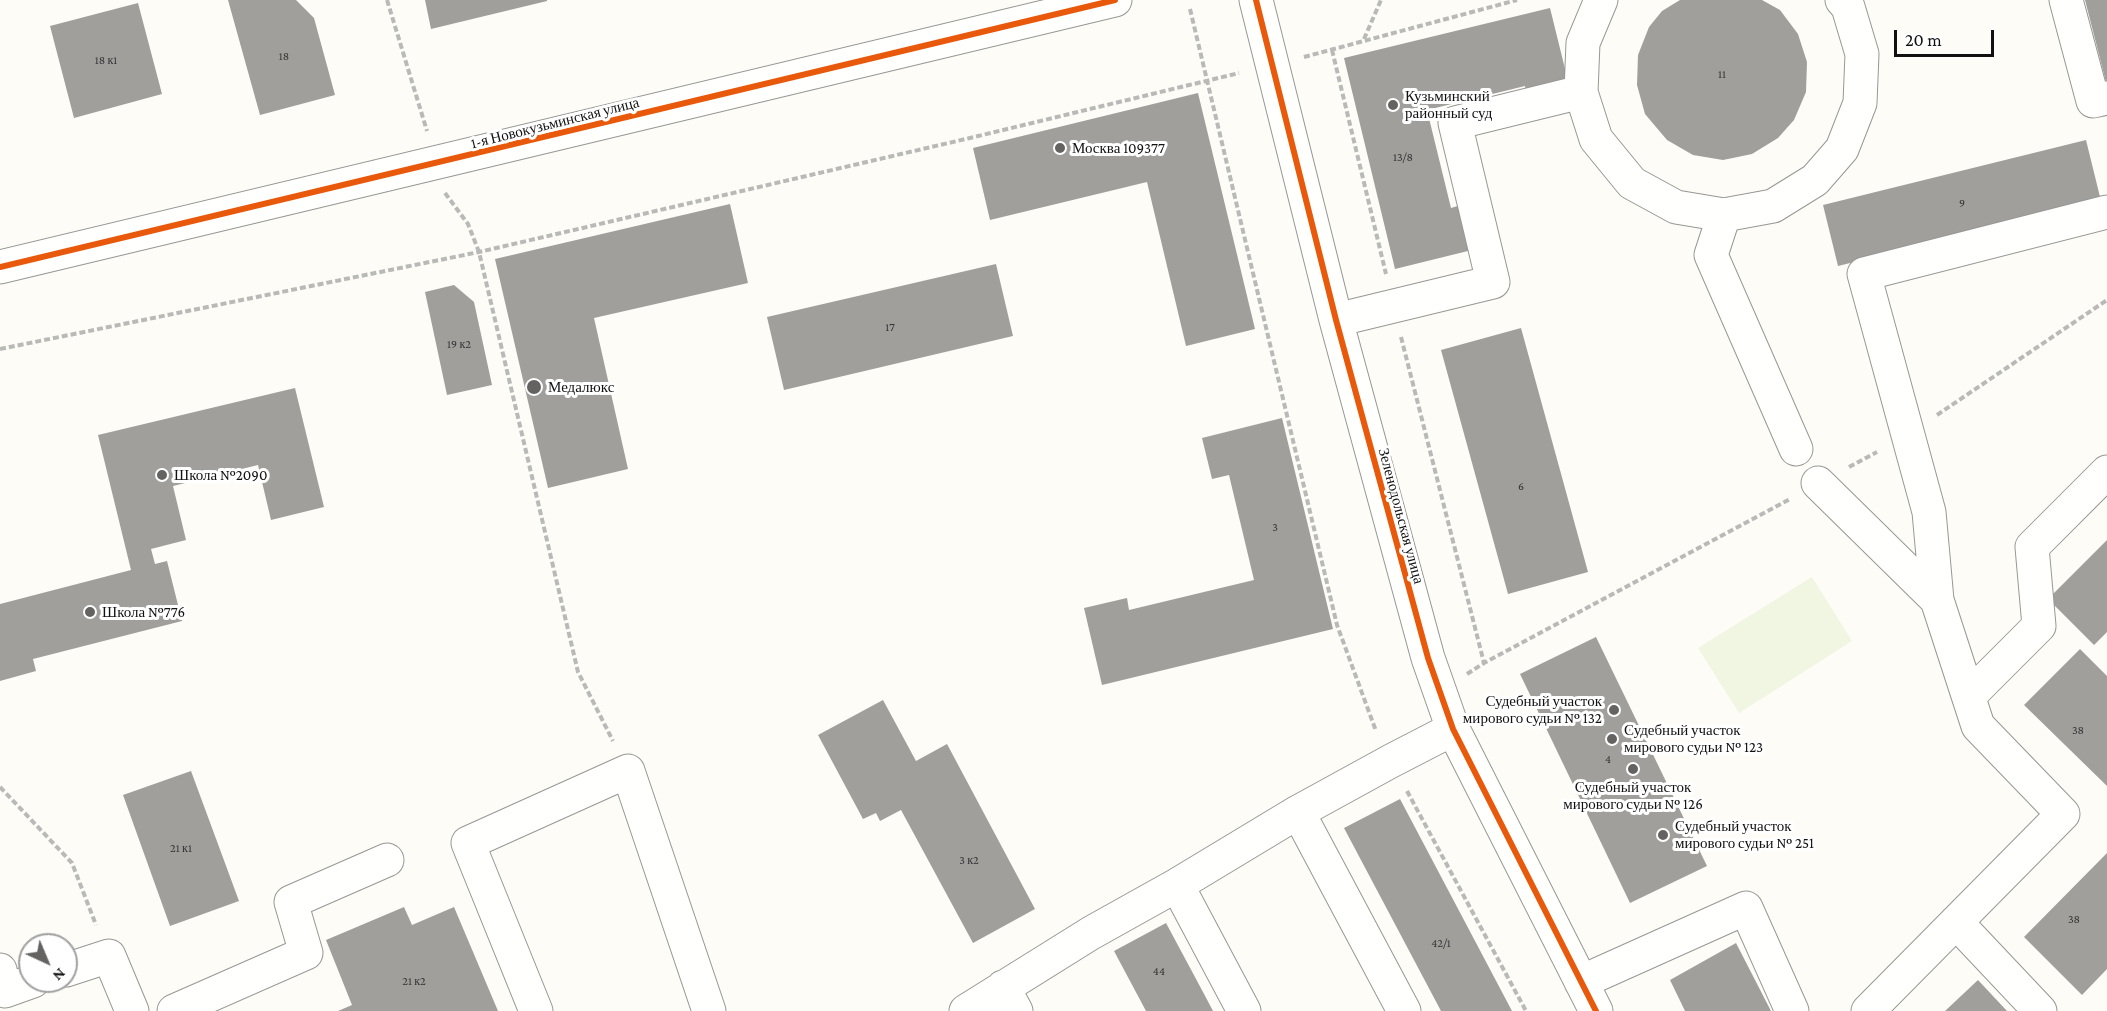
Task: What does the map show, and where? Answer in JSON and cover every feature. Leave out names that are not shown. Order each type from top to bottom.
[{"type":"street","name":"1-я Новокузьминская улица","points":[[0,267],[1116,0]]},
{"type":"street","name":"Зеленодольская улица","points":[[1256,0],[1336,320],[1428,658],[1453,729],[1596,1011]]},
{"type":"street","points":[[1601,0],[1583,43],[1581,92],[1596,139],[1632,183],[1676,207],[1724,215],[1773,206],[1815,180],[1842,149],[1860,103],[1862,54],[1848,7],[1842,0]]},
{"type":"street","points":[[2066,0],[2093,101],[2107,98]]},
{"type":"street","points":[[1336,320],[1493,282],[1455,123],[1581,92]]},
{"type":"street","points":[[1868,1011],[2063,814],[1978,726],[1937,600],[1929,512],[1864,274],[2107,212]]},
{"type":"street","points":[[1724,215],[1711,255],[1796,449]]},
{"type":"street","points":[[1969,696],[2039,626],[2032,547],[2107,472]]},
{"type":"street","points":[[1818,483],[1937,600]]},
{"type":"street","points":[[966,1011],[1009,999],[1091,933],[1177,885],[1298,812],[1453,729]]},
{"type":"street","points":[[536,1011],[468,843],[628,771],[709,1011]]},
{"type":"street","points":[[1298,812],[1404,1011]]},
{"type":"street","points":[[174,1011],[306,953],[291,902],[387,860]]},
{"type":"street","points":[[1177,885],[1244,1011]]},
{"type":"street","points":[[1581,982],[1746,908],[1792,1011]]},
{"type":"street","points":[[1956,922],[2040,1011]]},
{"type":"street","points":[[78,966],[109,956],[132,1011]]},
{"type":"path","points":[[387,0],[445,193],[468,224],[479,252],[578,672],[628,771]]},
{"type":"path","points":[[1363,40],[1381,0]]},
{"type":"path","points":[[1298,59],[1517,0]]},
{"type":"path","points":[[1190,9],[1337,625],[1379,739],[1526,1011]]},
{"type":"path","points":[[1332,50],[1484,663]]},
{"type":"path","points":[[0,349],[479,252],[970,138],[1246,71]]},
{"type":"path","points":[[0,787],[72,863],[109,956]]},
{"type":"green space","points":[[1812,577],[1852,641],[1739,713],[1698,648]]},
{"type":"building","points":[[228,0],[296,0],[314,18],[335,95],[260,115]]},
{"type":"building","points":[[425,0],[547,0],[547,1],[431,29]]},
{"type":"building","points":[[1680,0],[1762,0],[1780,10],[1798,34],[1807,62],[1806,92],[1794,120],[1778,138],[1752,154],[1723,160],[1693,155],[1667,140],[1645,114],[1637,85],[1638,55],[1649,27],[1662,11]]},
{"type":"building","points":[[2085,0],[2107,0],[2106,82]]},
{"type":"building","points":[[138,3],[162,94],[74,118],[50,26]]},
{"type":"building","points":[[1550,8],[1568,81],[1526,92],[1525,86],[1427,110],[1451,208],[1461,205],[1472,250],[1395,269],[1344,58]]},
{"type":"building","points":[[1198,93],[1255,329],[1186,346],[1147,182],[990,220],[973,148]]},
{"type":"building","points":[[2086,140],[2101,201],[1838,266],[1823,205]]},
{"type":"building","points":[[730,204],[748,283],[594,318],[628,469],[548,488],[495,259]]},
{"type":"building","points":[[996,264],[1013,336],[784,390],[767,317]]},
{"type":"building","points":[[454,285],[474,302],[492,385],[447,395],[425,292]]},
{"type":"building","points":[[1521,328],[1588,572],[1508,594],[1441,350]]},
{"type":"building","name":"Школа №2090","points":[[295,388],[324,507],[271,520],[258,465],[173,486],[186,540],[151,549],[155,564],[167,561],[182,621],[33,659],[36,671],[0,681],[0,604],[131,570],[98,435]]},
{"type":"building","points":[[1282,418],[1333,629],[1102,685],[1084,608],[1127,598],[1129,610],[1254,580],[1229,475],[1212,479],[1202,438]]},
{"type":"building","points":[[2107,540],[2107,632],[2094,645],[2048,599]]},
{"type":"building","points":[[1596,637],[1707,866],[1630,903],[1520,674]]},
{"type":"building","points":[[2080,649],[2107,676],[2107,786],[2024,705]]},
{"type":"building","points":[[883,700],[916,761],[947,744],[1035,909],[973,943],[901,810],[880,821],[876,813],[863,819],[818,735]]},
{"type":"building","points":[[191,771],[239,901],[170,926],[123,795]]},
{"type":"building","points":[[1400,799],[1512,1011],[1441,1011],[1344,828]]},
{"type":"building","points":[[2107,853],[2107,969],[2082,995],[2024,937]]},
{"type":"building","points":[[404,907],[412,925],[454,907],[498,1011],[338,1011],[352,1005],[326,940]]},
{"type":"building","points":[[1166,923],[1213,1011],[1146,1011],[1114,951]]},
{"type":"building","points":[[1736,943],[1771,1011],[1685,1011],[1670,980]]},
{"type":"building","points":[[1978,980],[2007,1011],[1945,1011]]},
{"type":"cycle path","points":[[0,267],[1115,0]]},
{"type":"cycle path","points":[[1256,0],[1336,320],[1428,658],[1453,729],[1596,1011]]},
{"type":"place","name":"Кузьминский районный суд","points":[[1393,105]]},
{"type":"place","name":"Москва 109377","points":[[1060,148]]},
{"type":"place","name":"Медалюкс","points":[[534,387]]},
{"type":"place","name":"Школа №2090","points":[[162,475]]},
{"type":"place","name":"Школа №776","points":[[90,612]]},
{"type":"place","name":"Судебный участок мирового судьи № 132","points":[[1614,710]]},
{"type":"place","name":"Судебный участок мирового судьи № 123","points":[[1612,739]]},
{"type":"place","name":"Судебный участок мирового судьи № 126","points":[[1633,769]]},
{"type":"place","name":"Судебный участок мирового судьи № 251","points":[[1663,835]]}]
